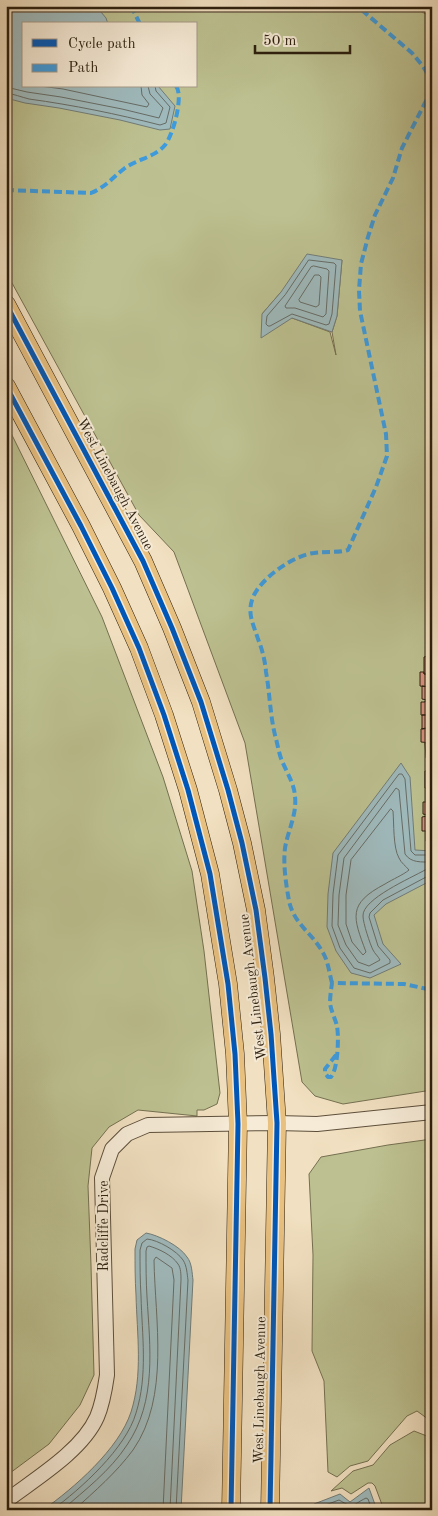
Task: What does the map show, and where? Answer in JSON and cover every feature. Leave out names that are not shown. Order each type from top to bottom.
[{"type":"main road","name":"West Linebaugh Avenue","points":[[6,304],[142,561],[172,628],[201,702],[242,843],[256,910],[271,1034],[277,1123],[270,1510]]},
{"type":"main road","name":"West Linebaugh Avenue","points":[[6,386],[82,526],[142,657],[164,715],[188,790],[210,874],[228,984],[235,1054],[238,1124],[231,1510]]},
{"type":"street","name":"Radcliffe Drive","points":[[6,1502],[69,1453],[96,1418],[104,1397],[107,1375],[102,1178],[112,1149],[127,1134],[148,1125],[317,1124],[432,1112]]},
{"type":"green space","points":[[6,6],[410,6],[432,17],[432,1090],[343,1104],[315,1096],[302,1082],[245,743],[174,552],[139,515],[6,272]],"holes":[[[342,260],[337,316],[332,332],[336,355],[330,332],[292,318],[262,314],[281,292]]]},
{"type":"green space","points":[[6,423],[102,617],[163,777],[192,871],[204,951],[220,1093],[217,1104],[204,1110],[197,1110],[197,1116],[138,1110],[109,1127],[92,1148],[88,1186],[94,1375],[80,1405],[49,1444],[6,1476]]},
{"type":"green space","points":[[432,1139],[432,1422],[417,1411],[407,1416],[368,1461],[350,1466],[337,1477],[328,1472],[324,1381],[312,1351],[313,1255],[309,1174],[321,1157]]},
{"type":"green space","points":[[414,1431],[432,1438],[432,1510],[384,1510],[375,1486],[372,1483],[368,1483],[351,1494],[342,1488],[331,1491],[353,1471],[373,1465],[390,1445]]},
{"type":"water","points":[[6,6],[96,6],[107,22],[22,22],[22,88],[160,88],[175,106],[170,129],[160,130],[120,120],[6,98]]},
{"type":"water","points":[[307,254],[342,260],[337,316],[332,332],[292,318],[261,338],[262,314],[281,292]]},
{"type":"water","points":[[401,763],[410,777],[415,850],[432,851],[432,880],[386,904],[374,915],[383,944],[401,964],[370,978],[351,973],[336,951],[327,927],[328,894],[333,853]]},
{"type":"water","points":[[146,1233],[174,1245],[184,1253],[189,1259],[192,1271],[181,1510],[43,1510],[68,1491],[94,1467],[117,1440],[131,1412],[135,1398],[138,1369],[135,1249],[137,1240]]},
{"type":"water","points":[[369,1488],[377,1510],[314,1510],[314,1504],[340,1494],[350,1502]]},
{"type":"building","points":[[432,656],[432,674],[424,674],[424,657]]},
{"type":"building","points":[[420,672],[432,674],[432,687],[420,686]]},
{"type":"building","points":[[422,686],[432,687],[432,701],[422,699]]},
{"type":"building","points":[[432,701],[432,715],[421,715],[421,702]]},
{"type":"building","points":[[422,715],[432,715],[432,728],[422,729]]},
{"type":"building","points":[[432,728],[432,743],[421,742],[421,729]]},
{"type":"building","points":[[425,743],[432,743],[432,759],[426,758]]},
{"type":"building","points":[[425,771],[432,771],[432,788],[425,788]]},
{"type":"building","points":[[426,788],[432,788],[432,802],[426,802]]},
{"type":"building","points":[[423,802],[432,802],[432,816],[423,814]]},
{"type":"building","points":[[432,816],[432,831],[422,831],[422,817]]},
{"type":"building","points":[[426,831],[432,831],[432,847],[431,841],[426,841]]},
{"type":"marked path","points":[[131,6],[139,22]]},
{"type":"marked path","points":[[332,983],[324,955],[318,944],[295,916],[289,901],[284,854],[295,810],[295,796],[292,782],[280,756],[271,714],[264,659],[250,612],[252,601],[258,588],[272,574],[289,562],[318,552],[348,550],[376,487],[387,456],[386,434],[360,311],[361,264],[375,215],[393,178],[402,148],[430,93],[431,84],[429,76],[412,53],[357,6]]},
{"type":"marked path","points":[[6,190],[91,193],[101,188],[125,168],[156,152],[165,145],[171,133],[178,106],[179,98],[177,88]]},
{"type":"marked path","points":[[336,1055],[325,1069],[328,1077],[331,1077],[335,1067],[338,1045],[337,1026],[330,1003],[332,983],[404,984],[432,990]]},
{"type":"cycle path","points":[[6,304],[143,561],[201,702],[242,843],[256,910],[265,978],[277,1123],[270,1510]]},
{"type":"cycle path","points":[[6,386],[81,526],[139,648],[164,715],[188,790],[210,874],[228,984],[235,1054],[238,1124],[231,1510]]}]
